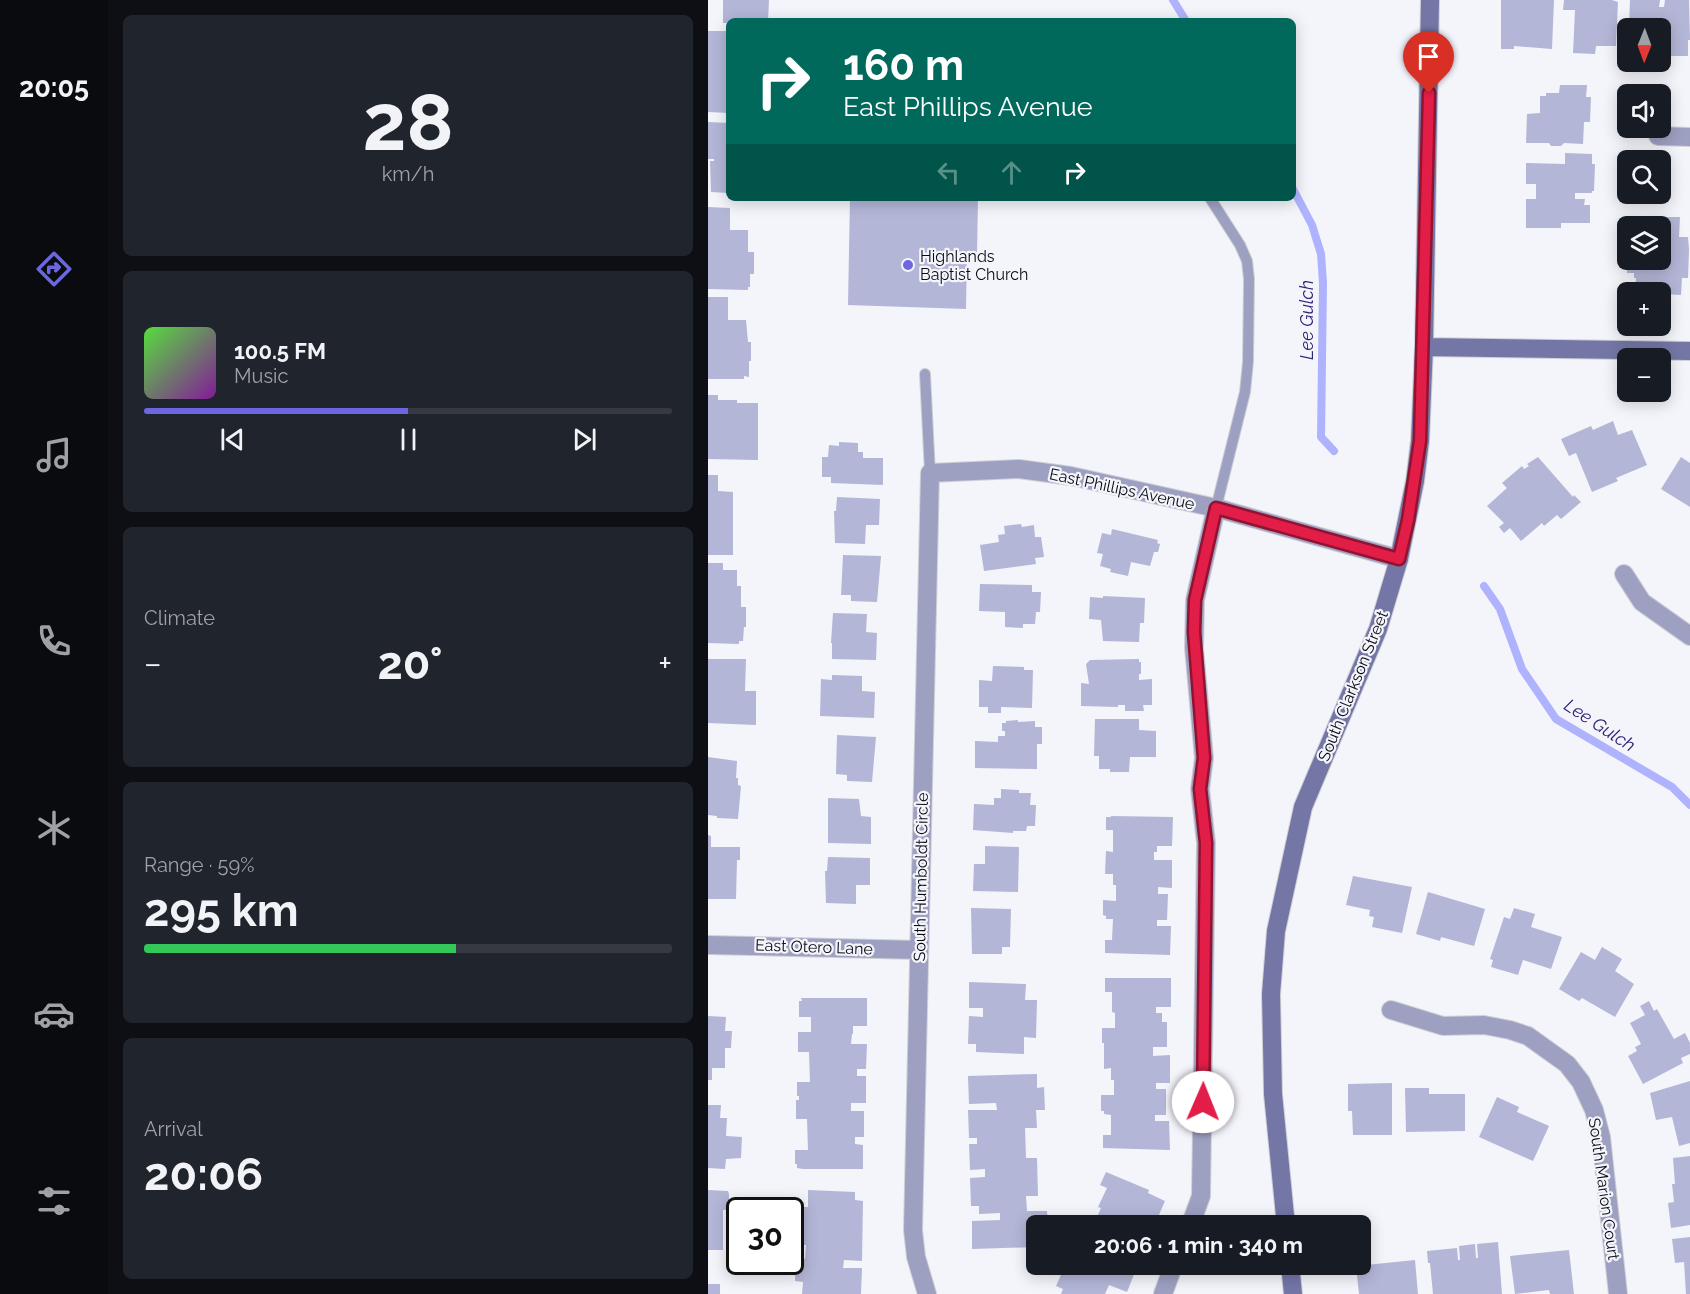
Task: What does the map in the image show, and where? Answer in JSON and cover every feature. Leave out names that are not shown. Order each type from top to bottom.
[{"type":"street","name":"South Clarkson Street","points":[[1285,1215],[1273,1094],[1271,994],[1276,931],[1303,807],[1378,629],[1408,520],[1420,441],[1424,347],[1430,0]]},
{"type":"street","points":[[1671,136],[1690,137]]},
{"type":"street","points":[[1424,347],[1690,351]]},
{"type":"street","name":"East Phillips Avenue","points":[[938,473],[1019,469],[1071,476],[1216,508],[1399,559]]},
{"type":"street","name":"South Humboldt Circle","points":[[927,1294],[916,1257],[913,1230],[920,950],[938,473]]},
{"type":"street","points":[[1194,1215],[1201,1196],[1206,843],[1200,789],[1204,758],[1194,648],[1195,600],[1216,508]]},
{"type":"street","points":[[1624,574],[1642,602],[1690,636]]},
{"type":"street","name":"East Otero Lane","points":[[708,945],[920,950]]},
{"type":"street","name":"South Marion Court","points":[[1391,1010],[1443,1026],[1484,1026],[1510,1030],[1528,1036],[1567,1064],[1581,1082],[1594,1110],[1601,1137],[1617,1294]]},
{"type":"street","points":[[1163,1294],[1170,1275]]},
{"type":"street","points":[[1291,1275],[1293,1294]]},
{"type":"lane","points":[[1212,201],[1240,245],[1247,261],[1249,279],[1248,362],[1245,392],[1216,508]]},
{"type":"lane","points":[[925,374],[938,473]]},
{"type":"building","points":[[723,0],[769,0],[768,18],[726,18],[726,23],[723,23]]},
{"type":"building","points":[[1501,0],[1554,0],[1552,49],[1514,46],[1514,49],[1501,49]]},
{"type":"building","points":[[1564,0],[1618,2],[1616,46],[1596,46],[1595,54],[1573,53],[1575,10],[1563,10]]},
{"type":"building","points":[[1630,0],[1660,0],[1659,7],[1664,7],[1665,0],[1689,0],[1688,56],[1671,56],[1671,18],[1629,18]]},
{"type":"building","points":[[708,31],[726,31],[726,113],[708,112]]},
{"type":"building","points":[[1560,85],[1587,85],[1586,97],[1591,97],[1590,122],[1584,122],[1583,144],[1564,143],[1561,146],[1551,146],[1549,143],[1526,143],[1527,114],[1540,113],[1540,96],[1546,96],[1546,93],[1559,93]]},
{"type":"building","points":[[708,122],[726,123],[726,193],[711,192],[710,161],[714,159],[708,159]]},
{"type":"building","points":[[1565,153],[1592,154],[1592,164],[1595,164],[1594,191],[1575,193],[1575,199],[1585,199],[1584,205],[1590,205],[1590,223],[1561,223],[1561,228],[1526,228],[1526,199],[1536,199],[1536,184],[1526,184],[1526,163],[1565,164]]},
{"type":"building","name":"Highlands Baptist Church","points":[[850,201],[978,201],[977,253],[967,253],[966,309],[848,305]]},
{"type":"building","points":[[708,207],[730,208],[730,230],[748,230],[748,252],[754,252],[754,274],[750,274],[748,290],[708,289]]},
{"type":"building","points":[[1671,217],[1680,217],[1679,237],[1688,237],[1689,250],[1688,278],[1682,278],[1681,295],[1671,294],[1671,282],[1636,282],[1634,273],[1627,273],[1627,270],[1671,270]]},
{"type":"building","points":[[708,297],[728,297],[728,320],[746,320],[748,342],[751,342],[749,377],[708,379]]},
{"type":"building","points":[[708,395],[718,395],[718,400],[758,403],[758,460],[708,459]]},
{"type":"building","points":[[1613,421],[1618,435],[1632,430],[1647,465],[1616,478],[1618,481],[1592,492],[1576,453],[1569,456],[1561,439],[1591,426],[1593,430]]},
{"type":"building","points":[[839,442],[858,443],[858,452],[863,452],[863,458],[883,458],[883,485],[831,483],[831,477],[822,477],[822,457],[828,457],[829,445],[839,446]]},
{"type":"building","points":[[1538,457],[1573,497],[1574,495],[1581,502],[1561,519],[1557,515],[1544,526],[1542,523],[1521,541],[1510,528],[1504,533],[1499,527],[1504,523],[1487,506],[1507,488],[1502,483],[1522,466],[1524,469],[1529,466],[1527,464]]},
{"type":"building","points":[[1681,457],[1690,463],[1690,507],[1661,489]]},
{"type":"building","points":[[708,475],[718,475],[718,491],[733,492],[733,555],[708,555]]},
{"type":"building","points":[[837,497],[880,499],[879,525],[866,525],[865,544],[835,543],[834,511],[836,511]]},
{"type":"building","points":[[1021,524],[1022,527],[1034,525],[1035,537],[1041,537],[1044,557],[1035,558],[1036,564],[984,571],[980,545],[999,542],[998,535],[1005,534],[1004,526]]},
{"type":"building","points":[[1112,529],[1158,540],[1157,543],[1160,544],[1158,552],[1154,552],[1150,566],[1131,562],[1128,576],[1110,572],[1111,569],[1100,566],[1103,554],[1097,553],[1102,533],[1111,535]]},
{"type":"building","points":[[843,555],[881,556],[877,602],[851,601],[851,595],[841,595]]},
{"type":"building","points":[[708,563],[723,563],[723,570],[737,570],[737,586],[741,586],[741,607],[746,607],[746,627],[744,627],[743,641],[739,641],[739,644],[708,643]]},
{"type":"building","points":[[980,584],[1032,585],[1032,592],[1041,592],[1040,612],[1036,612],[1035,624],[1023,624],[1023,628],[1005,627],[1005,612],[979,611]]},
{"type":"building","points":[[1103,596],[1145,598],[1144,623],[1140,623],[1139,642],[1103,641],[1101,620],[1089,619],[1090,597],[1103,598]]},
{"type":"building","points":[[833,613],[867,614],[866,632],[877,633],[876,660],[832,659]]},
{"type":"building","points":[[708,659],[746,659],[745,691],[756,691],[756,725],[708,723]]},
{"type":"building","points":[[1139,659],[1141,674],[1139,674],[1139,680],[1152,679],[1152,705],[1143,705],[1144,711],[1125,711],[1125,705],[1118,705],[1118,707],[1081,706],[1081,683],[1089,684],[1086,664],[1090,660]]},
{"type":"building","points":[[993,666],[1024,667],[1024,670],[1033,670],[1032,708],[1001,707],[1001,713],[988,713],[988,707],[979,707],[979,680],[992,681]]},
{"type":"building","points":[[832,675],[862,676],[862,691],[875,692],[874,718],[820,716],[821,679],[832,680]]},
{"type":"building","points":[[1095,719],[1139,719],[1139,730],[1156,731],[1156,757],[1130,757],[1129,772],[1110,772],[1110,769],[1099,769],[1099,756],[1094,756]]},
{"type":"building","points":[[1018,720],[1018,722],[1035,721],[1035,727],[1042,727],[1042,744],[1037,744],[1037,769],[975,768],[975,741],[998,742],[998,736],[1005,736],[1002,723]]},
{"type":"building","points":[[837,735],[876,737],[872,782],[847,781],[847,775],[836,774]]},
{"type":"building","points":[[708,757],[737,761],[736,778],[738,778],[738,785],[741,786],[738,819],[708,815]]},
{"type":"building","points":[[1001,789],[1031,793],[1030,805],[1036,805],[1035,826],[1027,826],[1026,831],[1013,831],[1013,833],[973,830],[974,804],[994,805],[994,798],[1001,798]]},
{"type":"building","points":[[828,798],[859,799],[861,816],[871,817],[871,844],[828,843]]},
{"type":"building","points":[[1106,817],[1173,817],[1172,846],[1157,846],[1157,852],[1154,852],[1154,860],[1172,860],[1172,888],[1158,887],[1158,894],[1168,894],[1167,920],[1157,920],[1157,926],[1171,926],[1170,955],[1105,953],[1105,940],[1112,940],[1113,919],[1106,919],[1103,915],[1103,900],[1116,901],[1113,874],[1105,874],[1106,851],[1113,852],[1113,830],[1106,830]]},
{"type":"building","points":[[708,835],[711,836],[711,847],[740,847],[740,860],[737,860],[736,899],[708,899]]},
{"type":"building","points":[[985,846],[1019,847],[1018,892],[973,891],[974,864],[985,864]]},
{"type":"building","points":[[828,857],[870,858],[870,885],[856,885],[856,904],[826,903],[825,871],[827,871]]},
{"type":"building","points":[[1353,876],[1412,887],[1402,933],[1372,927],[1374,917],[1369,916],[1370,910],[1346,905]]},
{"type":"building","points":[[1428,892],[1485,909],[1474,946],[1441,937],[1440,941],[1416,934]]},
{"type":"building","points":[[971,908],[1011,909],[1010,947],[1002,947],[1002,954],[972,954]]},
{"type":"building","points":[[1514,908],[1535,914],[1531,927],[1562,937],[1551,969],[1523,960],[1518,975],[1491,967],[1493,960],[1490,959],[1504,917],[1510,919]]},
{"type":"building","points":[[1602,947],[1622,959],[1615,971],[1634,984],[1615,1017],[1582,998],[1579,1001],[1559,989],[1581,952],[1595,960]]},
{"type":"building","points":[[1105,978],[1171,978],[1171,1007],[1156,1007],[1156,1013],[1162,1013],[1162,1022],[1167,1022],[1167,1047],[1153,1047],[1153,1056],[1170,1055],[1170,1083],[1156,1083],[1156,1089],[1166,1089],[1166,1115],[1155,1115],[1155,1121],[1169,1121],[1170,1150],[1103,1148],[1103,1135],[1111,1135],[1111,1115],[1101,1111],[1101,1095],[1114,1095],[1114,1080],[1111,1080],[1111,1068],[1104,1069],[1102,1028],[1115,1028],[1112,992],[1105,992]]},
{"type":"building","points":[[969,982],[1026,984],[1025,1000],[1037,1000],[1036,1038],[1024,1037],[1024,1054],[976,1052],[976,1044],[968,1044],[969,1016],[983,1017],[983,1008],[969,1008]]},
{"type":"building","points":[[801,998],[867,998],[867,1026],[853,1026],[851,1044],[867,1044],[866,1069],[857,1069],[857,1076],[866,1076],[866,1103],[851,1103],[851,1111],[864,1111],[864,1137],[855,1137],[855,1144],[863,1145],[863,1169],[803,1169],[797,1168],[795,1164],[795,1150],[808,1150],[807,1119],[796,1119],[796,1100],[799,1100],[797,1082],[810,1082],[809,1052],[798,1052],[798,1032],[811,1032],[811,1017],[799,1017]]},
{"type":"building","points":[[1649,1001],[1654,1011],[1657,1009],[1674,1039],[1685,1033],[1690,1043],[1690,1054],[1681,1058],[1683,1063],[1643,1084],[1628,1056],[1637,1051],[1635,1047],[1641,1044],[1630,1023],[1645,1015],[1640,1006]]},
{"type":"building","points":[[708,1016],[726,1017],[725,1031],[732,1031],[731,1048],[725,1048],[725,1068],[712,1068],[712,1080],[708,1080]]},
{"type":"building","points":[[1037,1074],[1037,1088],[1044,1087],[1045,1110],[1036,1110],[1037,1128],[1025,1128],[1026,1158],[1037,1158],[1038,1196],[1026,1196],[1027,1211],[1047,1211],[1047,1215],[1026,1215],[1026,1247],[972,1249],[972,1221],[1000,1220],[1000,1213],[979,1214],[979,1206],[971,1206],[970,1178],[985,1177],[985,1169],[970,1170],[969,1144],[977,1144],[977,1138],[969,1138],[968,1110],[997,1110],[996,1103],[969,1104],[968,1076]]},
{"type":"building","points":[[1690,1081],[1690,1143],[1679,1146],[1672,1117],[1656,1120],[1650,1093]]},
{"type":"building","points":[[1392,1083],[1392,1135],[1353,1135],[1352,1111],[1348,1111],[1348,1084]]},
{"type":"building","points":[[1405,1088],[1429,1088],[1429,1094],[1465,1094],[1465,1131],[1406,1132]]},
{"type":"building","points":[[1497,1097],[1519,1107],[1517,1112],[1549,1126],[1533,1161],[1479,1137]]},
{"type":"building","points":[[708,1105],[721,1105],[720,1118],[727,1118],[726,1136],[742,1137],[741,1158],[726,1159],[725,1169],[708,1168]]},
{"type":"building","points":[[1690,1156],[1690,1225],[1671,1228],[1668,1203],[1674,1202],[1673,1158]]},
{"type":"building","points":[[1106,1172],[1149,1190],[1148,1193],[1165,1201],[1159,1215],[1098,1215],[1101,1208],[1098,1207],[1107,1188],[1100,1185]]},
{"type":"building","points":[[708,1190],[728,1191],[726,1210],[723,1210],[723,1250],[708,1250]]},
{"type":"building","points":[[808,1190],[855,1192],[855,1200],[863,1201],[862,1261],[844,1260],[843,1268],[862,1268],[861,1294],[802,1294],[803,1282],[795,1281],[795,1275],[804,1275],[806,1245],[804,1245],[804,1207],[808,1207]]},
{"type":"building","points":[[1690,1237],[1690,1294],[1686,1294],[1684,1262],[1675,1263],[1672,1239]]},
{"type":"building","points":[[1498,1242],[1502,1294],[1433,1294],[1427,1251],[1457,1248],[1458,1260],[1460,1260],[1459,1246],[1475,1244],[1476,1258],[1478,1258],[1477,1244]]},
{"type":"building","points":[[1569,1250],[1574,1294],[1550,1294],[1549,1290],[1515,1294],[1510,1256]]},
{"type":"building","points":[[1415,1260],[1418,1294],[1359,1294],[1357,1275],[1371,1275],[1371,1264]]},
{"type":"building","points":[[1061,1275],[1134,1275],[1127,1292],[1109,1285],[1105,1294],[1061,1294],[1063,1289],[1056,1286]]},
{"type":"building","points":[[708,1284],[720,1284],[720,1294],[708,1294]]},
{"type":"waterway","name":"Lee Gulch","points":[[1173,0],[1184,18]]},
{"type":"waterway","name":"Lee Gulch","points":[[1296,195],[1312,225],[1321,254],[1323,283],[1321,437],[1334,451]]},
{"type":"waterway","name":"Lee Gulch","points":[[1484,586],[1500,609],[1522,669],[1556,719],[1672,787],[1690,805]]},
{"type":"place","name":"Highlands Baptist Church","points":[[908,265]]},
{"type":"route","points":[[1203,1102],[1206,843],[1200,789],[1204,758],[1194,648],[1195,600],[1216,508],[1399,559],[1408,520],[1420,441],[1429,93]]}]
